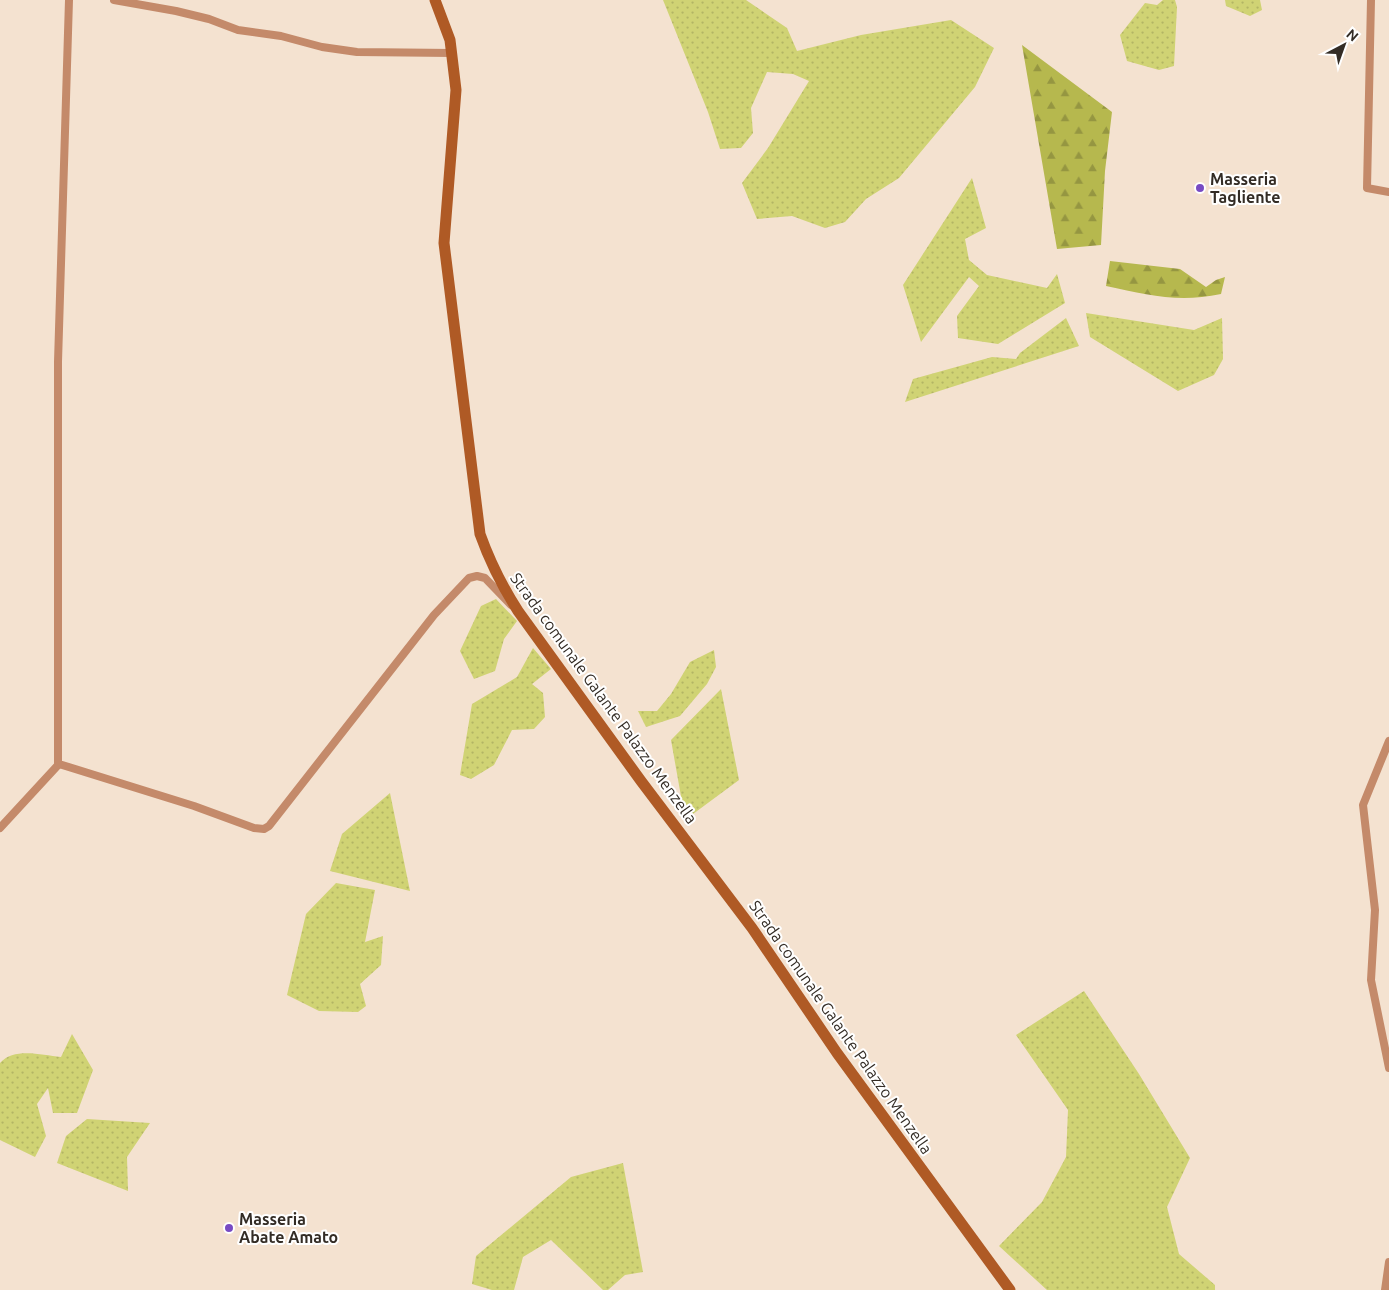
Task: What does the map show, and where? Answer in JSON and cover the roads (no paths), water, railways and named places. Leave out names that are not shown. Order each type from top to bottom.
[{"type":"street","points":[[0,828],[58,764],[58,362],[68,0]]},
{"type":"street","points":[[114,0],[176,11],[209,19],[238,30],[281,36],[357,52],[452,53]]},
{"type":"street","name":"Strada comunale Galante Palazzo Menzella","points":[[434,0],[450,40],[456,90],[444,243],[480,534],[502,587],[641,781],[752,928],[838,1053],[1010,1290]]},
{"type":"street","points":[[1372,0],[1367,188],[1389,192]]},
{"type":"street","points":[[58,764],[194,806],[254,828],[264,829],[269,826],[353,721],[434,615],[469,578],[477,576],[485,578],[518,611]]},
{"type":"street","points":[[1389,741],[1362,805],[1375,910],[1371,980],[1389,1068]]},
{"type":"street","points":[[1385,1290],[1389,1262]]},
{"type":"place","name":"Masseria Tagliente","points":[[1200,188]]},
{"type":"place","name":"Masseria Abate Amato","points":[[229,1228]]}]
